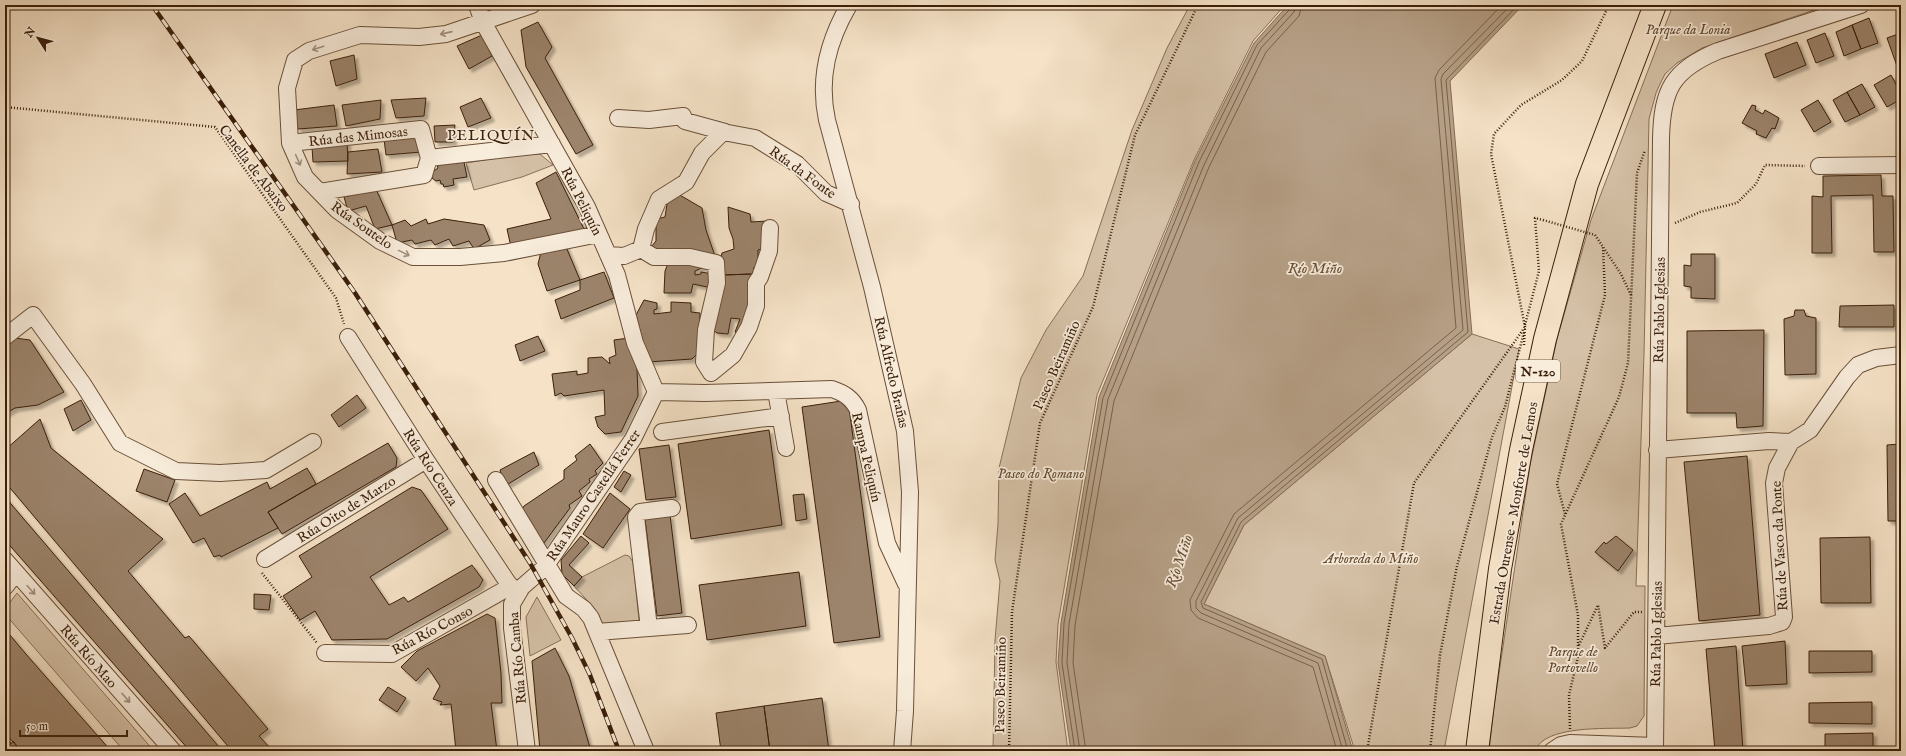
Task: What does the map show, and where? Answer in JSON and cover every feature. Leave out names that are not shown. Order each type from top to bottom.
[{"type":"highway","name":"Estrada Ourense - Monforte de Lemos","points":[[1477,751],[1500,569],[1521,450],[1545,339],[1587,184],[1654,5]]},
{"type":"street","name":"Rúa Peliquín","points":[[477,5],[483,22],[587,207],[617,275],[635,343],[656,392]]},
{"type":"street","name":"Rúa Soutelo","points":[[532,5],[446,34],[420,37],[360,35],[309,51],[295,60],[287,88],[290,143],[306,177],[337,210],[380,241],[413,257],[460,257],[504,253],[599,234]]},
{"type":"street","name":"Rúa Alfredo Brañas","points":[[849,5],[832,40],[826,59],[823,92],[827,120],[851,204],[893,374],[905,431],[910,492],[905,710],[902,751]]},
{"type":"street","name":"Rúa Pablo Iglesias","points":[[1552,751],[1561,744],[1570,743],[1655,749],[1661,126],[1663,110],[1669,90],[1681,72],[1696,61],[1718,51],[1861,5]]},
{"type":"street","name":"Rúa da Fonte","points":[[618,118],[649,120],[683,116],[685,121],[725,132],[755,138],[797,164],[826,193],[851,204]]},
{"type":"street","name":"Rúa das Mimosas","points":[[290,143],[421,129],[429,158]]},
{"type":"street","points":[[641,249],[646,229],[659,200],[686,182],[702,153],[722,132],[725,132]]},
{"type":"street","points":[[320,192],[424,175],[429,158],[552,144]]},
{"type":"street","points":[[1819,166],[1901,165]]},
{"type":"street","points":[[705,393],[711,373],[733,355],[749,327],[756,306],[756,283],[760,277],[769,251],[770,228]]},
{"type":"street","points":[[608,255],[624,256],[641,249]]},
{"type":"street","points":[[641,249],[654,257],[690,258],[716,263],[717,283],[706,330],[704,362],[711,373]]},
{"type":"street","points":[[5,337],[32,315],[83,384],[120,443],[176,471],[220,473],[266,470],[312,442]]},
{"type":"street","name":"Rúa Río Cenza","points":[[348,337],[426,460],[513,591]]},
{"type":"street","points":[[1657,450],[1769,442],[1791,442],[1802,437],[1820,419],[1847,377],[1858,365],[1876,358],[1901,355]]},
{"type":"street","name":"Rampa Peliquín","points":[[656,392],[705,393],[832,389],[848,396],[858,410],[887,543],[908,587]]},
{"type":"street","points":[[776,391],[786,448]]},
{"type":"street","name":"Rúa Mauro Castellá Ferrer","points":[[542,569],[633,439],[656,392]]},
{"type":"street","points":[[662,432],[780,416]]},
{"type":"street","name":"Rúa de Vasco da Ponte","points":[[1656,636],[1769,626],[1782,622],[1784,617],[1774,483],[1777,468],[1791,442]]},
{"type":"street","name":"Rúa Oito de Marzo","points":[[263,566],[426,460]]},
{"type":"street","points":[[496,480],[542,569],[566,596],[584,609],[591,618],[646,751]]},
{"type":"street","points":[[649,628],[636,517],[640,512],[672,508]]},
{"type":"street","name":"Rúa Río Mao","points":[[5,560],[173,751]]},
{"type":"street","name":"Rúa Río Camba","points":[[527,751],[512,628],[513,591],[542,569]]},
{"type":"street","points":[[5,587],[16,573]]},
{"type":"street","name":"Rúa Río Conso","points":[[324,653],[392,654],[513,591]]},
{"type":"street","points":[[597,632],[688,625]]},
{"type":"path","name":"Paseo Beiramiño","points":[[1009,751],[1012,612],[1040,423],[1093,307],[1135,135],[1198,5]]},
{"type":"path","points":[[1367,751],[1414,483],[1525,327],[1491,154],[1494,134],[1521,105],[1562,80],[1582,61],[1609,5]]},
{"type":"path","name":"Canella de Abaixo","points":[[5,107],[215,127],[336,298],[348,337]]},
{"type":"path","points":[[1570,743],[1569,695],[1578,657],[1578,615],[1561,524],[1619,397],[1628,363],[1637,173],[1648,143],[1661,126]]},
{"type":"path","points":[[1660,230],[1700,212],[1738,202],[1756,184],[1765,166],[1819,166]]},
{"type":"path","points":[[1430,751],[1440,654],[1457,566],[1492,437],[1505,407],[1539,272],[1534,218],[1595,235],[1632,295]]},
{"type":"path","points":[[1565,515],[1557,484],[1605,295],[1603,247]]},
{"type":"path","points":[[263,566],[324,653]]},
{"type":"path","points":[[1578,648],[1598,605],[1605,648],[1634,612],[1656,612]]},
{"type":"green space","name":"Paseo do Romano","points":[[1190,5],[1285,5],[1253,41],[1194,160],[1097,395],[1058,624],[1056,662],[1068,751],[993,751],[995,640],[1000,581],[995,560],[998,524],[999,468],[1021,378],[1046,330],[1083,276],[1132,130],[1167,48]]},
{"type":"green space","name":"Parque de Portovello","points":[[1673,5],[1829,5],[1702,48],[1677,63],[1665,74],[1660,84],[1649,119],[1644,354],[1636,586],[1645,586],[1644,716],[1637,726],[1630,728],[1577,730],[1550,737],[1541,743],[1535,751],[1489,751],[1494,707],[1530,465],[1557,339],[1591,220]]},
{"type":"green space","points":[[540,154],[553,165],[522,177],[474,190],[466,163],[515,155]]},
{"type":"green space","name":"Arboreda do Miño","points":[[1472,334],[1519,349],[1444,751],[1355,751],[1325,656],[1204,604],[1244,525]]},
{"type":"green space","points":[[625,555],[629,556],[633,562],[639,620],[637,623],[604,625],[600,621],[595,609],[574,586],[582,577]]},
{"type":"green space","points":[[17,593],[154,751],[124,751],[5,614],[5,609]]},
{"type":"green space","points":[[537,597],[561,640],[530,656],[526,617]]},
{"type":"water","name":"Río Miño","points":[[1288,5],[1523,5],[1450,81],[1472,334],[1244,525],[1204,604],[1325,656],[1353,751],[1071,751],[1058,663],[1061,623],[1099,397],[1195,161],[1254,43]]},
{"type":"building","points":[[1869,18],[1878,43],[1861,49],[1852,25]]},
{"type":"building","points":[[538,22],[552,47],[545,58],[593,145],[576,154],[526,67],[521,30]]},
{"type":"building","points":[[1852,25],[1861,49],[1844,56],[1836,32]]},
{"type":"building","points":[[1825,33],[1834,56],[1816,63],[1807,40]]},
{"type":"building","points":[[1901,33],[1901,73],[1887,38]]},
{"type":"building","points":[[482,35],[492,56],[469,69],[457,46]]},
{"type":"building","points":[[1797,42],[1806,65],[1774,78],[1765,54]]},
{"type":"building","points":[[354,55],[357,79],[336,86],[330,61]]},
{"type":"building","points":[[1891,75],[1901,93],[1901,99],[1887,107],[1874,85]]},
{"type":"building","points":[[1862,84],[1875,107],[1860,115],[1847,92]]},
{"type":"building","points":[[1847,92],[1860,115],[1845,122],[1833,100]]},
{"type":"building","points":[[426,98],[424,116],[396,118],[391,100]]},
{"type":"building","points":[[481,98],[491,118],[468,127],[460,107]]},
{"type":"building","points":[[381,100],[380,119],[346,126],[342,105]]},
{"type":"building","points":[[1818,100],[1831,122],[1814,132],[1801,110]]},
{"type":"building","points":[[334,105],[337,126],[298,129],[294,110]]},
{"type":"building","points":[[1752,105],[1756,106],[1755,110],[1763,114],[1765,110],[1779,118],[1775,129],[1772,128],[1766,138],[1756,134],[1757,131],[1742,123]]},
{"type":"building","points":[[455,125],[453,142],[435,142],[434,126]]},
{"type":"building","points":[[416,134],[421,152],[386,155],[384,139]]},
{"type":"building","points":[[347,141],[348,161],[313,162],[312,147]]},
{"type":"building","points":[[378,149],[382,172],[347,174],[348,152]]},
{"type":"building","points":[[456,161],[456,163],[464,162],[467,177],[453,179],[454,185],[444,187],[440,180],[436,181],[432,178],[431,173],[438,168],[437,165]]},
{"type":"building","points":[[556,172],[585,231],[511,247],[507,229],[551,219],[536,183]]},
{"type":"building","points":[[1881,175],[1882,196],[1893,196],[1894,252],[1874,252],[1873,195],[1831,196],[1832,253],[1812,253],[1812,196],[1823,197],[1823,176]]},
{"type":"building","points":[[376,189],[392,225],[375,229],[366,206],[348,211],[344,197]]},
{"type":"building","points":[[678,194],[702,208],[706,230],[715,256],[654,251],[651,247],[656,241],[656,219],[665,217],[668,198]]},
{"type":"building","points":[[728,207],[750,214],[751,222],[768,221],[766,248],[758,250],[758,267],[754,267],[753,274],[722,275],[720,261],[722,253],[734,249],[733,239],[729,228]]},
{"type":"building","points":[[426,219],[428,224],[444,219],[484,225],[490,240],[474,249],[469,241],[453,246],[449,239],[435,245],[431,240],[415,244],[412,240],[397,243],[392,225],[405,220],[411,226]]},
{"type":"building","points":[[564,242],[580,280],[547,291],[538,264],[541,252]]},
{"type":"building","points":[[1691,254],[1715,254],[1715,299],[1691,298],[1691,287],[1684,286],[1684,265],[1691,266]]},
{"type":"building","points":[[669,261],[706,266],[695,271],[695,275],[701,274],[701,272],[713,274],[712,288],[693,284],[691,293],[664,293],[665,271]]},
{"type":"building","points":[[604,272],[614,298],[561,319],[555,300],[580,290],[580,280]]},
{"type":"building","points":[[753,274],[748,319],[741,337],[735,332],[740,319],[731,318],[728,334],[717,333],[712,329],[722,275]]},
{"type":"building","points":[[644,300],[657,303],[657,309],[654,310],[654,314],[671,312],[671,302],[691,303],[691,312],[700,313],[699,352],[692,359],[648,362],[636,315]]},
{"type":"building","points":[[1894,305],[1894,327],[1839,327],[1840,306]]},
{"type":"building","points":[[1795,310],[1804,310],[1806,316],[1816,318],[1816,374],[1785,375],[1784,319],[1794,316]]},
{"type":"building","points":[[1764,330],[1763,426],[1737,428],[1736,413],[1687,413],[1687,331]]},
{"type":"building","points":[[538,336],[545,351],[520,361],[515,345]]},
{"type":"building","points":[[15,338],[30,340],[64,392],[38,405],[15,408],[5,414],[5,347]]},
{"type":"building","points":[[629,338],[637,369],[638,396],[621,432],[605,434],[598,427],[595,417],[605,415],[604,390],[564,396],[561,393],[555,396],[552,374],[577,371],[577,375],[588,373],[588,358],[602,357],[610,364],[609,358],[616,355],[614,340]]},
{"type":"building","points":[[357,395],[366,408],[339,427],[331,415]]},
{"type":"building","points":[[81,400],[91,420],[73,431],[64,409]]},
{"type":"building","points":[[848,400],[880,637],[834,643],[802,407]]},
{"type":"building","points":[[40,419],[51,448],[163,539],[128,571],[185,638],[189,636],[268,729],[259,736],[273,751],[232,751],[5,482],[5,450]]},
{"type":"building","points":[[769,430],[782,525],[691,539],[678,444]]},
{"type":"building","points":[[388,443],[397,458],[396,467],[282,534],[268,512]]},
{"type":"building","points":[[590,444],[603,463],[595,471],[597,474],[589,479],[590,482],[579,491],[582,496],[569,505],[570,508],[541,547],[519,513],[524,506],[564,479],[564,470],[577,460],[575,456]]},
{"type":"building","points":[[1901,444],[1901,521],[1888,521],[1887,445]]},
{"type":"building","points":[[669,445],[676,497],[646,500],[639,449]]},
{"type":"building","points":[[534,452],[539,465],[505,486],[500,470]]},
{"type":"building","points":[[1747,456],[1760,615],[1699,621],[1684,462]]},
{"type":"building","points":[[307,468],[316,484],[268,512],[278,528],[221,557],[220,555],[214,557],[204,538],[193,543],[169,504],[185,493],[200,516],[267,482],[270,489]]},
{"type":"building","points":[[144,469],[175,480],[167,502],[136,491]]},
{"type":"building","points":[[624,471],[631,475],[621,492],[614,487]]},
{"type":"building","points":[[412,487],[421,490],[448,529],[370,577],[389,605],[404,597],[408,602],[472,565],[483,580],[479,587],[387,639],[332,640],[315,611],[300,620],[283,596],[312,577],[299,556]]},
{"type":"building","points":[[610,493],[630,509],[603,548],[583,534]]},
{"type":"building","points":[[804,494],[807,519],[796,521],[793,495]]},
{"type":"building","points":[[5,497],[222,751],[190,751],[5,540]]},
{"type":"building","points":[[670,515],[682,613],[657,616],[645,519]]},
{"type":"building","points":[[581,536],[589,543],[569,565],[582,577],[574,586],[562,574],[561,560]]},
{"type":"building","points":[[1616,536],[1633,550],[1618,571],[1595,552],[1604,542],[1606,544]]},
{"type":"building","points":[[1870,537],[1871,603],[1821,603],[1820,538]]},
{"type":"building","points":[[799,572],[806,626],[707,640],[699,585]]},
{"type":"building","points":[[254,594],[271,595],[269,610],[254,609]]},
{"type":"building","points":[[1899,596],[1901,596],[1901,617],[1900,617]]},
{"type":"building","points":[[487,614],[495,618],[501,673],[502,703],[491,703],[497,751],[456,751],[451,704],[440,705],[442,702],[433,699],[440,686],[428,668],[416,681],[401,667],[417,651]]},
{"type":"building","points":[[10,635],[111,751],[21,751],[5,733],[5,636]]},
{"type":"building","points":[[1785,641],[1787,684],[1746,686],[1742,646]]},
{"type":"building","points":[[1736,646],[1743,751],[1715,751],[1706,649]]},
{"type":"building","points":[[555,648],[569,676],[591,751],[540,751],[532,661]]},
{"type":"building","points":[[1809,651],[1872,651],[1872,672],[1809,673]]},
{"type":"building","points":[[388,687],[406,698],[397,712],[379,700]]},
{"type":"building","points":[[822,698],[829,751],[770,751],[764,706]]},
{"type":"building","points":[[1872,702],[1872,724],[1809,723],[1809,703]]},
{"type":"building","points":[[764,706],[770,751],[721,751],[716,713]]},
{"type":"building","points":[[1873,733],[1873,751],[1825,751],[1825,734]]},
{"type":"building","points":[[5,737],[11,743],[5,750]]},
{"type":"building","points":[[13,741],[21,751],[5,751]]},
{"type":"railway","points":[[152,5],[355,293],[530,563],[572,638],[590,675],[619,751]]},
{"type":"district","name":"PELIQUÍN","points":[[491,135]]},
{"type":"park label","name":"Parque da Lonia","points":[[1688,29]]}]
